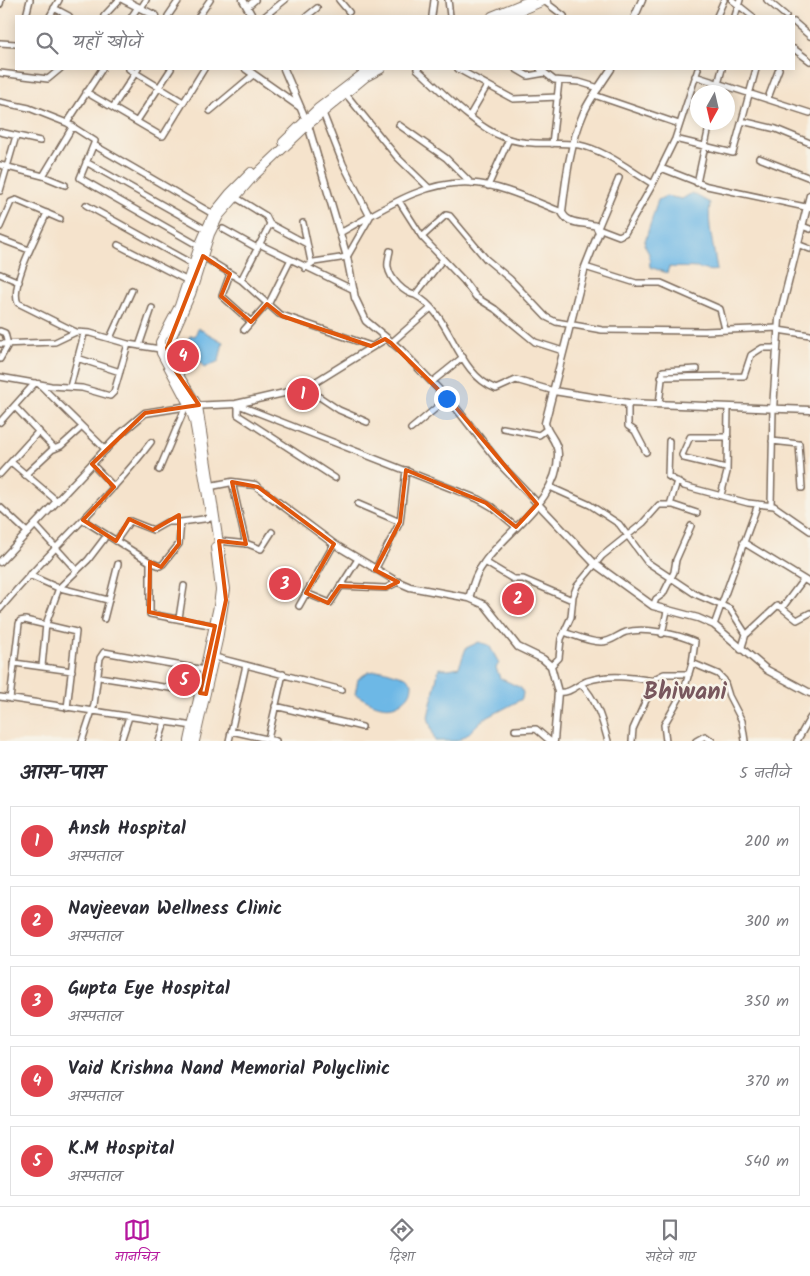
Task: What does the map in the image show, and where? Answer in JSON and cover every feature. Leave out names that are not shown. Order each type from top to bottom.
[{"type":"main road","points":[[510,15],[545,0]]},
{"type":"main road","points":[[494,15],[525,1]]},
{"type":"main road","points":[[189,741],[192,726],[215,657],[226,600],[225,575],[191,406],[170,361],[167,348],[191,294],[205,229],[213,214],[230,193],[353,79],[367,70]]},
{"type":"main road","points":[[191,406],[160,349],[163,333],[179,306],[194,265],[213,225],[235,197],[307,123],[323,113],[345,93],[380,70]]},
{"type":"main road","points":[[195,741],[205,670],[215,626],[220,590],[208,487]]},
{"type":"street","points":[[0,4],[1,0]]},
{"type":"street","points":[[26,15],[30,0]]},
{"type":"street","points":[[50,15],[59,0]]},
{"type":"street","points":[[105,15],[119,0]]},
{"type":"street","points":[[133,15],[146,0]]},
{"type":"street","points":[[169,15],[179,0]]},
{"type":"street","points":[[200,15],[210,0]]},
{"type":"street","points":[[243,0],[252,15]]},
{"type":"street","points":[[247,6],[255,0]]},
{"type":"street","points":[[266,15],[285,0]]},
{"type":"street","points":[[339,0],[347,10],[347,0]]},
{"type":"street","points":[[432,15],[434,0]]},
{"type":"street","points":[[445,0],[448,0],[450,15]]},
{"type":"street","points":[[545,0],[561,15]]},
{"type":"street","points":[[635,15],[642,0]]},
{"type":"street","points":[[716,15],[724,0]]},
{"type":"street","points":[[732,0],[739,2],[751,15]]},
{"type":"street","points":[[767,0],[785,15]]},
{"type":"street","points":[[127,1],[154,15]]},
{"type":"street","points":[[734,15],[739,2]]},
{"type":"street","points":[[54,8],[67,15]]},
{"type":"street","points":[[308,15],[318,8]]},
{"type":"street","points":[[795,23],[810,36]]},
{"type":"street","points":[[0,43],[15,44]]},
{"type":"street","points":[[795,51],[810,61]]},
{"type":"street","points":[[0,73],[48,79],[59,70]]},
{"type":"street","points":[[66,123],[101,70]]},
{"type":"street","points":[[113,107],[137,70],[183,102]]},
{"type":"street","points":[[137,121],[170,70]]},
{"type":"street","points":[[86,92],[159,136],[164,136],[203,70]]},
{"type":"street","points":[[247,70],[301,108]]},
{"type":"street","points":[[284,70],[307,123],[347,257],[354,290],[366,321],[448,398],[495,458],[595,564],[653,606],[698,618],[714,625],[741,650],[767,670],[810,693]]},
{"type":"street","points":[[418,70],[470,115],[492,131],[509,139],[552,144],[573,144],[596,152],[653,184]]},
{"type":"street","points":[[460,70],[513,98],[558,98]]},
{"type":"street","points":[[518,70],[528,76],[542,71],[560,81],[579,82],[599,88]]},
{"type":"street","points":[[562,212],[573,144],[585,111],[609,70]]},
{"type":"street","points":[[340,233],[399,201],[429,188],[471,183],[488,186],[562,212],[568,221],[598,228],[619,236],[625,233],[653,184],[675,139],[698,70]]},
{"type":"street","points":[[718,83],[722,70]]},
{"type":"street","points":[[675,139],[733,153],[756,70]]},
{"type":"street","points":[[768,98],[779,70]]},
{"type":"street","points":[[210,111],[253,75]]},
{"type":"street","points":[[695,76],[809,111]]},
{"type":"street","points":[[552,144],[560,81]]},
{"type":"street","points":[[470,115],[487,86]]},
{"type":"street","points":[[345,93],[397,157],[429,188]]},
{"type":"street","points":[[594,95],[679,124]]},
{"type":"street","points":[[0,102],[29,108],[73,126],[94,140],[94,145],[79,176],[83,181],[200,252],[241,280],[282,316],[371,346]]},
{"type":"street","points":[[323,113],[343,164],[370,217]]},
{"type":"street","points":[[742,120],[776,129],[810,142]]},
{"type":"street","points":[[399,125],[446,158],[471,183]]},
{"type":"street","points":[[42,176],[73,126]]},
{"type":"street","points":[[697,182],[708,130]]},
{"type":"street","points":[[0,132],[40,141]]},
{"type":"street","points":[[0,191],[16,136]]},
{"type":"street","points":[[488,186],[509,139]]},
{"type":"street","points":[[94,145],[213,214]]},
{"type":"street","points":[[760,158],[810,178]]},
{"type":"street","points":[[86,162],[205,229]]},
{"type":"street","points":[[0,165],[42,176],[65,185]]},
{"type":"street","points":[[661,168],[697,182],[808,208]]},
{"type":"street","points":[[469,598],[476,577],[485,562],[537,504],[550,487],[557,468],[558,455],[556,443],[545,423],[585,267],[598,228],[619,178]]},
{"type":"street","points":[[771,505],[775,348],[797,244],[810,196]]},
{"type":"street","points":[[235,197],[266,216],[270,224],[307,244]]},
{"type":"street","points":[[0,226],[13,200],[18,200],[60,219]]},
{"type":"street","points":[[399,201],[422,237],[476,296],[495,309],[529,339],[540,345],[563,351]]},
{"type":"street","points":[[86,205],[194,265]]},
{"type":"street","points":[[47,213],[30,250],[19,282],[15,297],[21,306],[76,332],[90,333],[128,344],[160,349]]},
{"type":"street","points":[[422,237],[446,215],[450,216],[486,259],[510,279],[546,317],[570,326],[602,330],[778,329],[810,335]]},
{"type":"street","points":[[347,257],[370,217]]},
{"type":"street","points":[[303,223],[311,262]]},
{"type":"street","points":[[241,280],[270,224]]},
{"type":"street","points":[[802,226],[810,229]]},
{"type":"street","points":[[222,229],[354,290]]},
{"type":"street","points":[[0,239],[30,250]]},
{"type":"street","points":[[797,244],[810,249]]},
{"type":"street","points":[[118,245],[188,281]]},
{"type":"street","points":[[390,251],[387,265],[388,271],[405,291],[415,295],[432,308],[477,377],[494,388],[520,380],[554,391],[628,403],[810,410]]},
{"type":"street","points":[[305,268],[311,262],[347,257]]},
{"type":"street","points":[[415,295],[443,259]]},
{"type":"street","points":[[244,330],[268,304],[290,261]]},
{"type":"street","points":[[585,267],[636,283],[661,283],[667,285],[720,309],[725,329]]},
{"type":"street","points":[[0,274],[19,282]]},
{"type":"street","points":[[230,274],[222,296],[251,322]]},
{"type":"street","points":[[110,338],[132,290]]},
{"type":"street","points":[[139,346],[152,308]]},
{"type":"street","points":[[0,562],[36,526],[119,435],[145,413],[191,406],[237,405],[306,388],[371,346],[388,341],[432,308]]},
{"type":"street","points":[[0,331],[6,336],[8,345],[0,359]]},
{"type":"street","points":[[0,344],[59,341],[76,332]]},
{"type":"street","points":[[70,387],[76,358],[84,334]]},
{"type":"street","points":[[0,377],[86,388],[110,396],[114,392],[128,344]]},
{"type":"street","points":[[661,377],[744,376],[751,354],[762,348],[775,348]]},
{"type":"street","points":[[432,382],[463,357]]},
{"type":"street","points":[[76,358],[120,372]]},
{"type":"street","points":[[659,404],[661,377],[665,370],[697,369]]},
{"type":"street","points":[[37,383],[106,450]]},
{"type":"street","points":[[0,422],[37,383]]},
{"type":"street","points":[[306,388],[339,410],[368,422]]},
{"type":"street","points":[[411,428],[448,398]]},
{"type":"street","points":[[628,403],[627,425],[635,431],[646,452]]},
{"type":"street","points":[[237,405],[486,503],[516,527]]},
{"type":"street","points":[[237,405],[238,414],[249,423],[335,478]]},
{"type":"street","points":[[15,406],[54,449]]},
{"type":"street","points":[[159,470],[191,406]]},
{"type":"street","points":[[721,495],[727,473],[728,408]]},
{"type":"street","points":[[25,475],[82,427]]},
{"type":"street","points":[[503,428],[539,435],[547,429]]},
{"type":"street","points":[[0,474],[39,431]]},
{"type":"street","points":[[726,468],[684,458],[682,455],[690,437],[728,437]]},
{"type":"street","points":[[670,441],[668,476],[684,486],[758,504],[771,505],[810,532]]},
{"type":"street","points":[[772,441],[799,444],[802,488]]},
{"type":"street","points":[[0,609],[29,575],[114,487],[151,442]]},
{"type":"street","points":[[11,462],[57,501]]},
{"type":"street","points":[[92,464],[114,487]]},
{"type":"street","points":[[375,570],[400,522],[406,470]]},
{"type":"street","points":[[670,505],[677,481]]},
{"type":"street","points":[[232,482],[246,544]]},
{"type":"street","points":[[208,487],[232,482],[247,483],[258,487],[334,544],[398,582],[480,602],[491,611],[518,647],[543,659],[551,666],[558,692],[552,741],[536,729],[515,730]]},
{"type":"street","points":[[550,487],[592,506],[619,524],[643,558],[696,594],[732,610],[746,634]]},
{"type":"street","points":[[358,504],[400,522]]},
{"type":"street","points":[[714,625],[758,504]]},
{"type":"street","points":[[551,666],[558,658],[561,639],[571,617],[572,600],[576,589],[595,564],[643,523],[659,505],[670,505],[696,513]]},
{"type":"street","points":[[0,507],[28,533]]},
{"type":"street","points":[[116,541],[130,521],[152,530],[167,522],[211,518]]},
{"type":"street","points":[[83,520],[150,562],[160,566],[179,544],[181,522]]},
{"type":"street","points":[[36,526],[76,571]]},
{"type":"street","points":[[653,606],[656,599],[663,594],[691,526]]},
{"type":"street","points":[[219,541],[246,544],[262,549],[272,532]]},
{"type":"street","points":[[42,666],[46,624],[59,588],[104,538]]},
{"type":"street","points":[[743,542],[810,583]]},
{"type":"street","points":[[299,606],[334,544]]},
{"type":"street","points":[[306,594],[328,604],[358,559]]},
{"type":"street","points":[[150,562],[149,612],[215,626]]},
{"type":"street","points":[[485,562],[513,579],[523,579],[572,600]]},
{"type":"street","points":[[104,619],[118,564]]},
{"type":"street","points":[[29,575],[59,588],[108,600]]},
{"type":"street","points":[[782,607],[803,580]]},
{"type":"street","points":[[340,586],[386,588],[398,582]]},
{"type":"street","points":[[179,618],[184,586]]},
{"type":"street","points":[[741,650],[746,634],[777,606],[782,607],[798,620],[810,613]]},
{"type":"street","points":[[662,634],[667,611]]},
{"type":"street","points":[[10,699],[20,621],[46,624],[76,632],[68,708]]},
{"type":"street","points":[[564,632],[600,642],[611,641],[626,632],[662,634],[694,642],[692,663],[682,695],[664,725],[666,741]]},
{"type":"street","points":[[82,741],[92,713],[99,677],[100,658],[105,652],[205,670]]},
{"type":"street","points":[[215,657],[342,690]]},
{"type":"street","points":[[14,663],[72,671]]},
{"type":"street","points":[[692,663],[713,671],[724,680],[729,696],[742,721],[745,741]]},
{"type":"street","points":[[229,741],[246,665]]},
{"type":"street","points":[[268,739],[283,674]]},
{"type":"street","points":[[632,741],[634,729],[654,681],[660,675],[689,674]]},
{"type":"street","points":[[558,692],[570,691],[589,681],[624,676],[654,681]]},
{"type":"street","points":[[99,677],[203,693]]},
{"type":"street","points":[[581,684],[595,703],[608,741]]},
{"type":"street","points":[[0,697],[92,713],[192,726]]},
{"type":"street","points":[[275,706],[362,727]]},
{"type":"street","points":[[121,741],[129,717]]},
{"type":"street","points":[[797,741],[810,718]]},
{"type":"street","points":[[159,741],[165,722]]},
{"type":"street","points":[[231,731],[276,741]]},
{"type":"street","points":[[696,741],[705,736],[712,741]]},
{"type":"highlighted area","points":[[203,256],[230,274],[221,296],[251,322],[267,304],[282,316],[371,346],[385,339],[391,343],[453,404],[537,504],[516,527],[486,503],[406,470],[400,522],[375,570],[398,582],[386,588],[340,586],[328,603],[306,593],[334,544],[258,487],[232,482],[246,544],[219,541],[226,600],[206,694],[200,693],[215,626],[149,612],[150,562],[161,567],[179,544],[179,515],[153,530],[129,519],[116,541],[83,520],[114,487],[92,464],[145,413],[199,405],[173,367],[167,348]]},
{"type":"water","points":[[692,193],[710,203],[710,228],[717,270],[669,267],[667,273],[650,267],[649,254],[644,244],[658,200],[666,196],[682,199]]},
{"type":"water","points":[[198,328],[223,342],[219,361],[204,368],[198,359],[194,342],[188,339],[191,335],[195,336]]},
{"type":"water","points":[[479,642],[489,645],[499,663],[496,668],[500,678],[521,688],[523,693],[522,699],[481,721],[467,735],[457,741],[435,741],[428,717],[439,668],[459,667],[466,648]]},
{"type":"water","points":[[383,670],[406,677],[412,683],[408,696],[398,704],[386,707],[380,706],[355,694],[358,679],[368,672]]},
{"type":"place","name":"Vaid Krishna Nand Memorial Polyclinic","points":[[183,356]]},
{"type":"place","name":"Ansh Hospital","points":[[303,394]]},
{"type":"place","name":"Gupta Eye Hospital","points":[[285,584]]},
{"type":"place","name":"Navjeevan Wellness Clinic","points":[[518,599]]},
{"type":"place","name":"K.M Hospital","points":[[184,680]]},
{"type":"district","name":"Bhiwani","points":[[685,692]]}]
